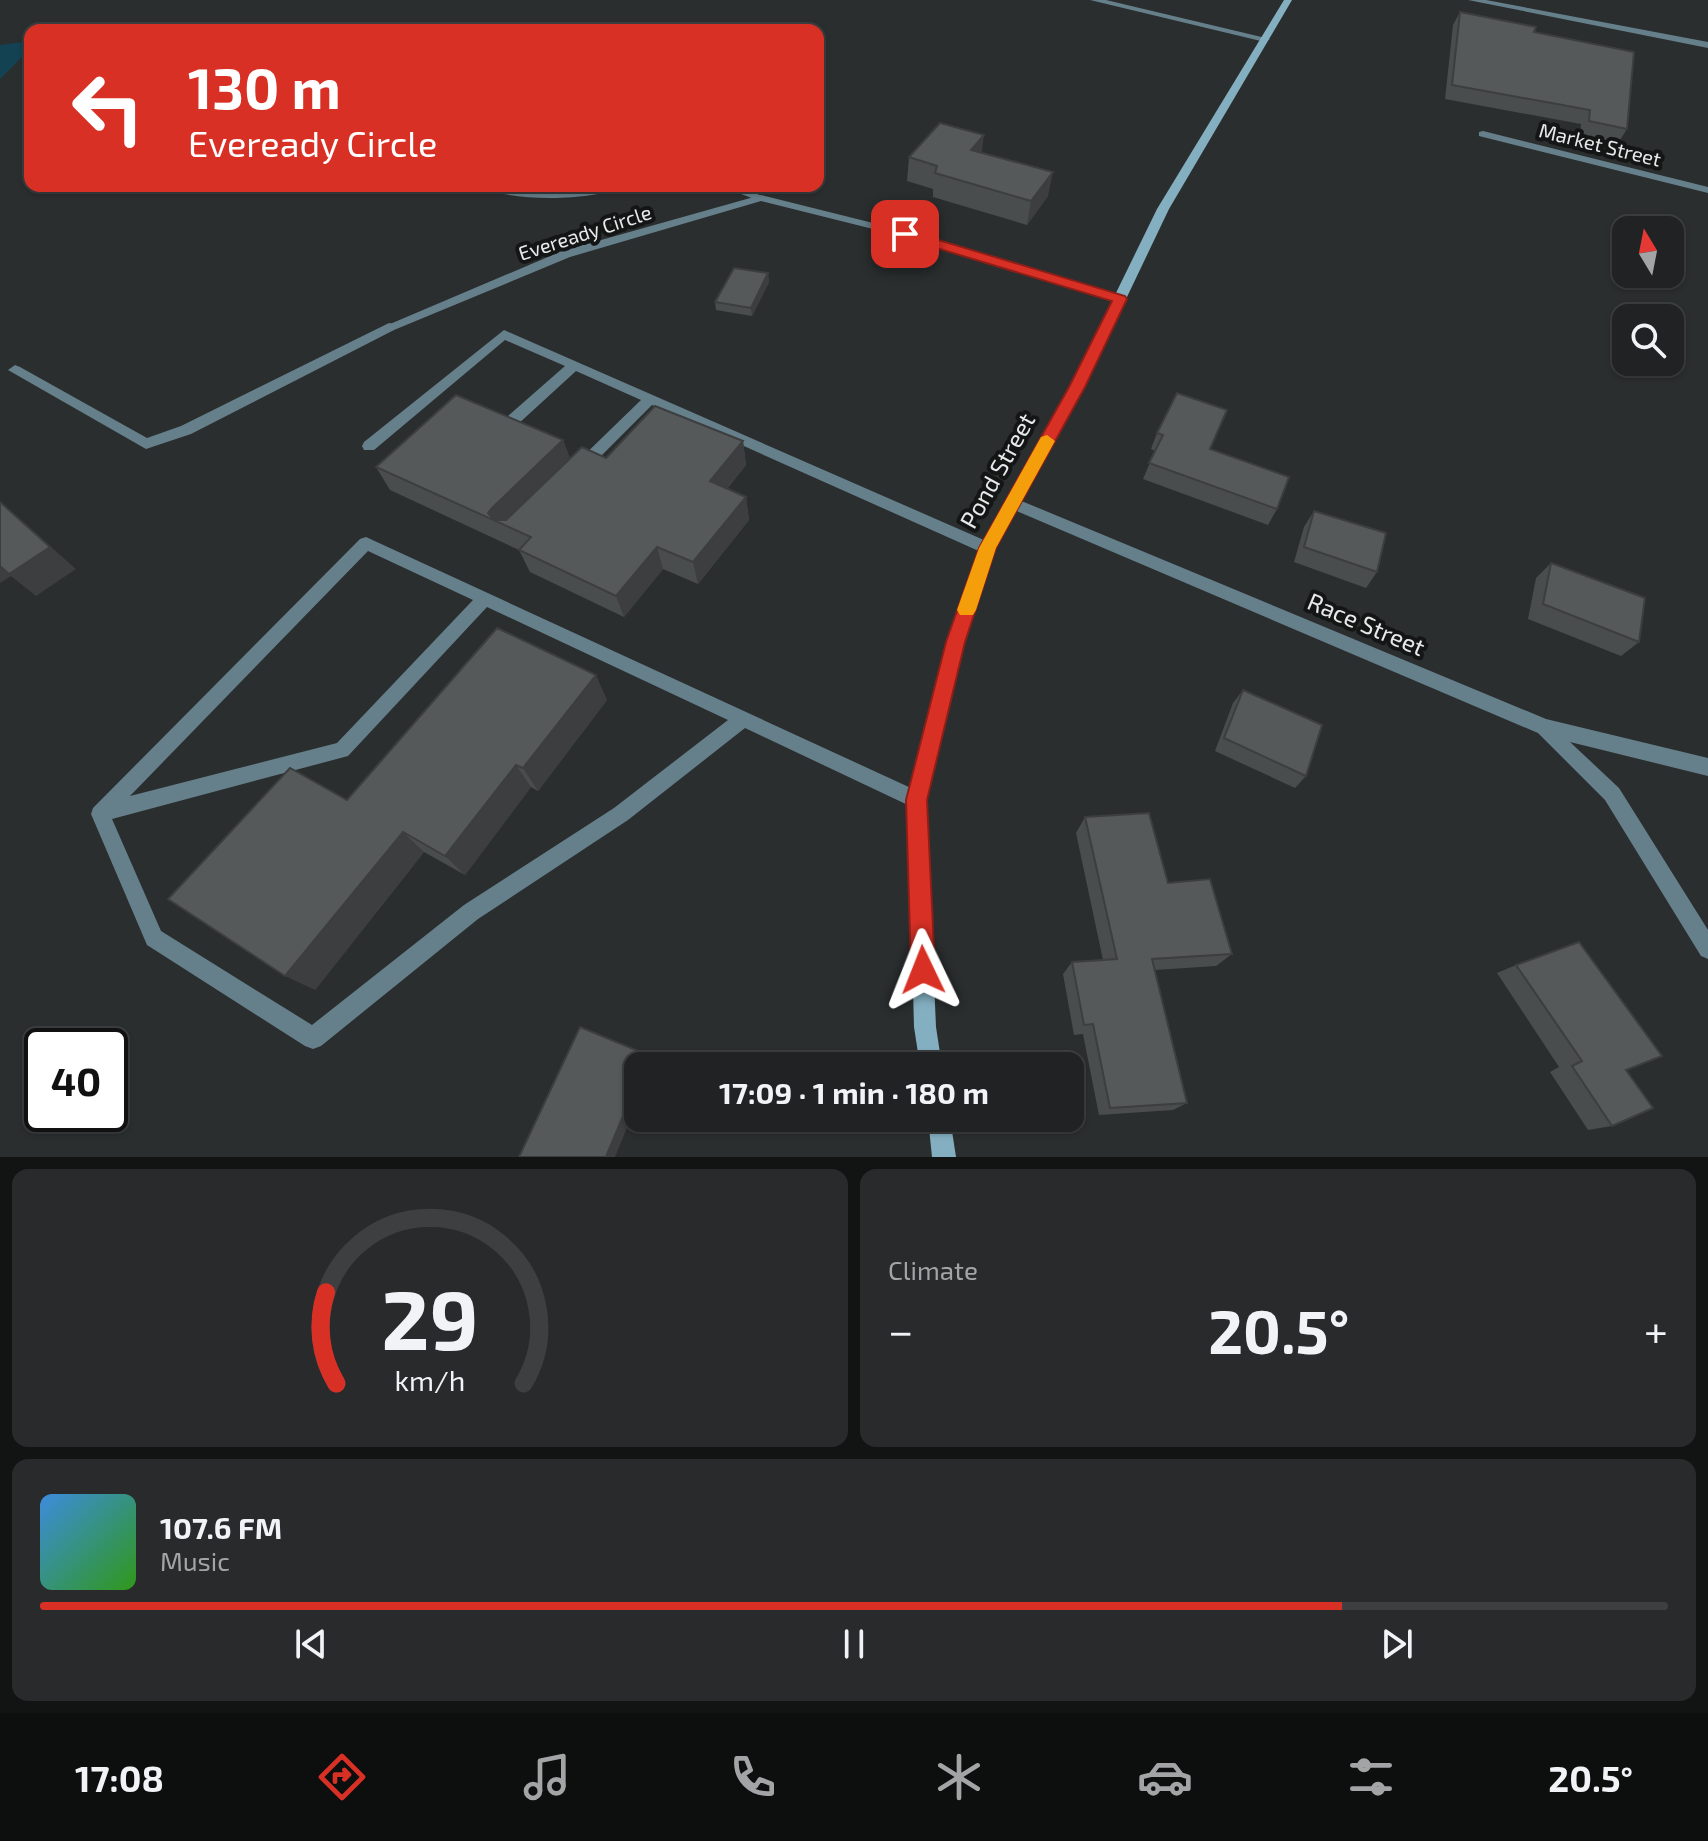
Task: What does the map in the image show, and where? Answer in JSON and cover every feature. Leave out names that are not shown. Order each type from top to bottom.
[{"type":"street","points":[[1094,0],[1265,39]]},
{"type":"street","name":"Pond Street","points":[[929,1052],[925,1027],[917,800],[955,642],[987,548],[1077,387],[1163,209],[1288,0]]},
{"type":"street","points":[[1472,0],[1708,45]]},
{"type":"street","name":"Market Street","points":[[1483,134],[1708,190]]},
{"type":"street","points":[[508,192],[592,192]]},
{"type":"street","points":[[744,192],[905,234],[1120,299]]},
{"type":"street","name":"Eveready Circle","points":[[15,370],[146,444],[186,430],[389,327],[566,254],[761,198]]},
{"type":"street","points":[[369,446],[504,334],[987,548]]},
{"type":"street","points":[[512,421],[574,365]]},
{"type":"street","points":[[564,483],[650,399]]},
{"type":"street","name":"Race Street","points":[[1012,503],[1544,727],[1708,767]]},
{"type":"street","points":[[100,814],[366,543],[917,800]]},
{"type":"street","points":[[100,814],[342,750],[485,598]]},
{"type":"street","points":[[100,814],[154,938],[313,1038],[471,912],[621,814],[743,719]]},
{"type":"street","points":[[1544,727],[1612,794],[1708,949]]},
{"type":"street","points":[[941,1132],[944,1157]]},
{"type":"shaded area","points":[[24,42],[24,55],[0,79],[0,45]]},
{"type":"building","points":[[1460,12],[1536,27],[1534,32],[1634,52],[1627,129],[1589,121],[1590,110],[1452,85]]},
{"type":"building","points":[[940,123],[984,135],[971,150],[1053,172],[1031,201],[935,173],[937,166],[909,157]]},
{"type":"building","points":[[734,268],[768,273],[751,308],[715,302]]},
{"type":"building","points":[[1177,393],[1227,410],[1210,449],[1289,477],[1277,509],[1149,463],[1163,435],[1157,433]]},
{"type":"building","points":[[456,395],[563,440],[492,508],[488,513],[494,520],[506,520],[582,447],[606,458],[655,406],[743,441],[710,481],[746,497],[693,562],[657,547],[616,596],[519,550],[531,537],[376,467]]},
{"type":"building","points":[[0,502],[50,547],[9,574],[0,566]]},
{"type":"building","points":[[1314,511],[1386,533],[1377,572],[1304,547]]},
{"type":"building","points":[[1551,563],[1645,598],[1639,642],[1543,604]]},
{"type":"building","points":[[497,628],[596,675],[523,768],[516,765],[445,856],[403,832],[285,976],[168,899],[290,768],[347,800]]},
{"type":"building","points":[[1243,690],[1322,725],[1306,776],[1224,738]]},
{"type":"building","points":[[1149,813],[1168,883],[1210,879],[1232,954],[1152,959],[1187,1103],[1110,1108],[1093,1024],[1084,1025],[1072,962],[1117,959],[1085,817]]},
{"type":"building","points":[[1579,942],[1662,1056],[1626,1070],[1653,1108],[1612,1126],[1572,1066],[1582,1061],[1516,965]]},
{"type":"building","points":[[580,1027],[641,1052],[624,1052],[624,1114],[606,1157],[519,1157]]},
{"type":"slow traffic","points":[[966,610],[987,548],[1047,441]]},
{"type":"route","points":[[905,234],[1120,299],[1077,387],[987,548],[955,642],[917,800],[923,970]]}]
